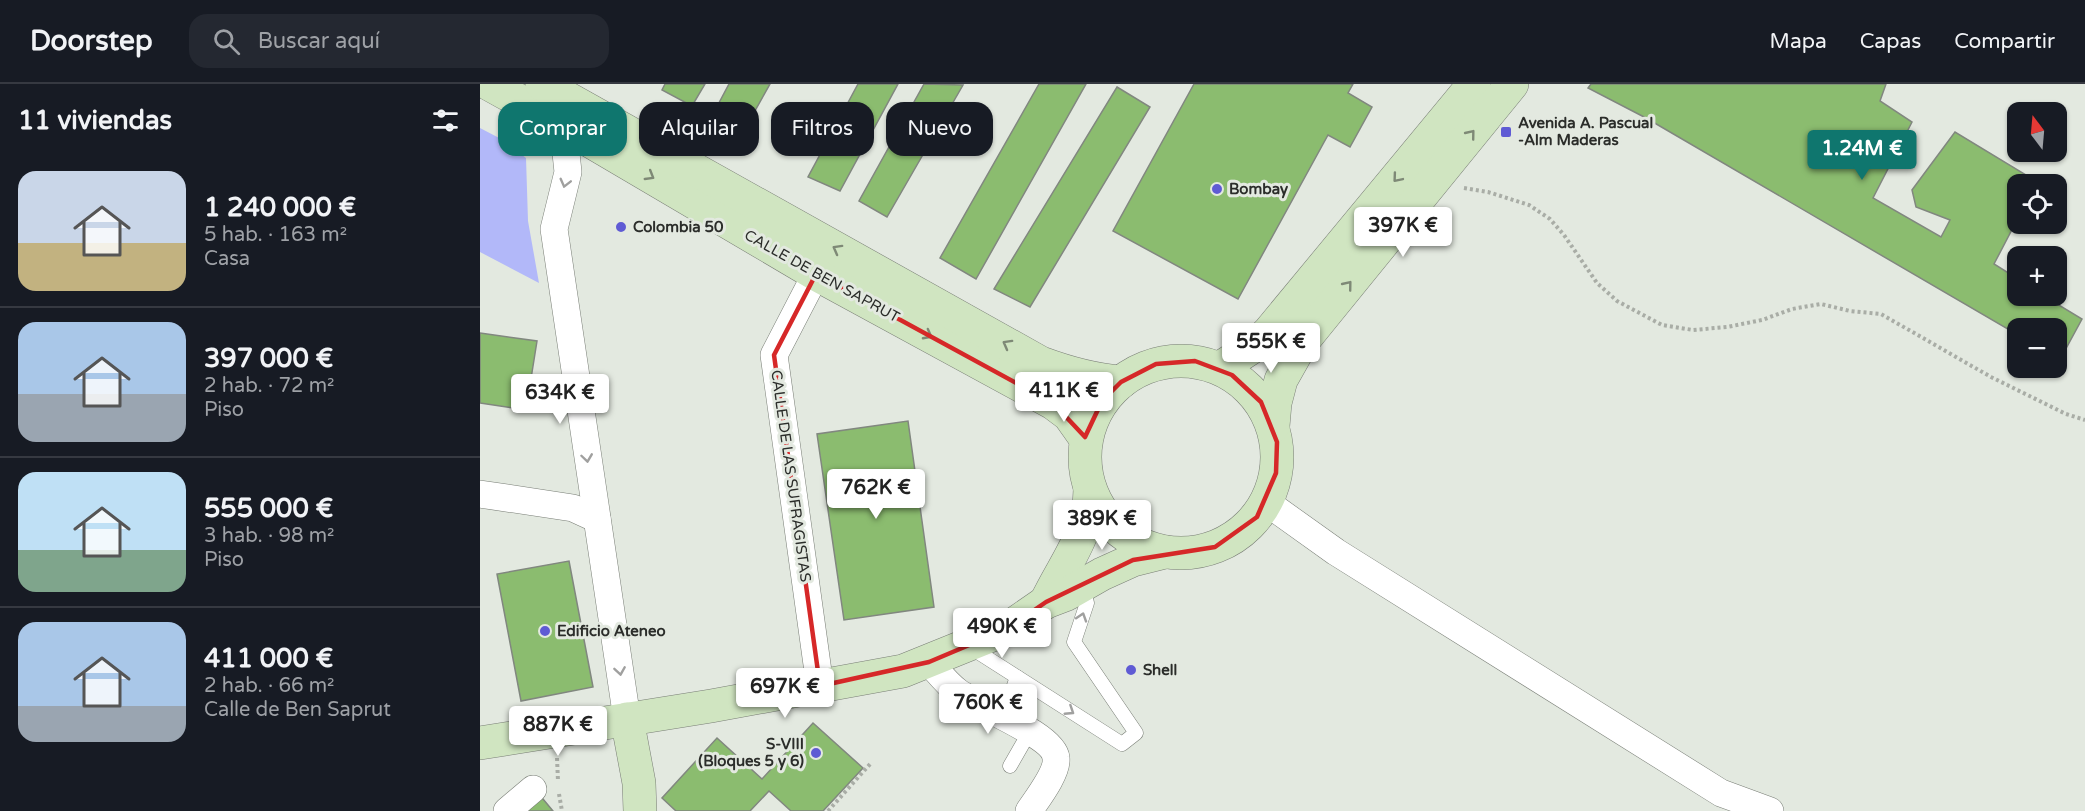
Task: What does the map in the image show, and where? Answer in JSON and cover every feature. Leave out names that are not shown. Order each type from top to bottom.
[{"type":"street","name":"CALLE DE BEN SAPRUT","points":[[489,84],[521,102]]},
{"type":"street","name":"CALLE DE BEN SAPRUT","points":[[542,84],[1041,363],[1074,375],[1099,381],[1120,382]]},
{"type":"street","points":[[1220,368],[1257,344],[1269,332],[1474,84]]},
{"type":"street","points":[[1273,426],[1253,392],[1232,375],[1220,368],[1195,361],[1170,361],[1143,368],[1111,390],[1095,413],[1086,439],[1085,473],[1090,489],[1107,519],[1133,541],[1165,552],[1199,552],[1215,547],[1245,529],[1257,517],[1266,502],[1276,473],[1277,450],[1273,426],[1275,403],[1281,380],[1303,341],[1512,84]]},
{"type":"street","points":[[566,156],[568,172],[554,229],[627,720],[639,783],[640,811]]},
{"type":"street","name":"CALLE DE BEN SAPRUT","points":[[616,156],[816,274],[1053,403],[1069,415],[1086,439]]},
{"type":"street","name":"CALLE DE LAS SUFRAGISTAS","points":[[816,274],[774,355],[820,686]]},
{"type":"street","points":[[1046,602],[1085,527],[1090,508],[1090,489]]},
{"type":"street","points":[[480,494],[573,508],[597,519]]},
{"type":"street","points":[[1266,502],[1336,552],[1721,793],[1770,811]]},
{"type":"street","points":[[480,743],[627,720],[903,671],[929,663],[1007,629],[1046,602],[1067,594],[1133,560],[1165,552]]},
{"type":"street","points":[[929,663],[957,691],[976,704],[1030,731],[1051,747],[1056,757],[1055,768],[1029,811]]},
{"type":"street","points":[[507,811],[533,789]]},
{"type":"lane","points":[[968,645],[1122,744],[1136,734],[1074,642],[1087,603],[1083,585]]},
{"type":"lane","points":[[1003,717],[1017,677]]},
{"type":"lane","points":[[1010,766],[1030,731]]},
{"type":"path","points":[[1461,188],[1488,192],[1529,205],[1550,219],[1564,235],[1597,283],[1617,301],[1662,325],[1693,330],[1727,327],[1762,320],[1792,309],[1821,304],[1850,311],[1881,314],[1991,377],[2066,414],[2085,420]]},
{"type":"path","points":[[828,811],[871,763]]},
{"type":"highlighted area","points":[[816,274],[1053,403],[1085,437],[1102,401],[1121,382],[1156,364],[1195,361],[1232,375],[1261,402],[1277,442],[1276,473],[1257,517],[1215,547],[1133,560],[1046,602],[1007,629],[929,662],[820,686],[774,355]]},
{"type":"shaded area","points":[[480,128],[498,137],[498,156],[523,156],[526,158],[528,221],[539,283],[480,252]]},
{"type":"building","points":[[665,84],[705,84],[694,102],[684,102],[662,90]]},
{"type":"building","points":[[729,84],[770,84],[759,104],[719,102]]},
{"type":"building","points":[[858,84],[898,84],[888,102],[886,102],[874,128],[874,102],[848,102]]},
{"type":"building","points":[[924,84],[963,85],[953,102],[914,102]]},
{"type":"building","points":[[1039,84],[1086,84],[976,279],[940,258]]},
{"type":"building","name":"Bombay","points":[[1194,84],[1353,84],[1348,93],[1372,107],[1350,147],[1328,135],[1238,299],[1113,231]]},
{"type":"building","points":[[1591,84],[1886,84],[1880,101],[1912,122],[1873,198],[1941,237],[1950,220],[1916,207],[1912,190],[1955,132],[2024,174],[2007,174],[2007,234],[2010,234],[1994,264],[2007,272],[2007,306],[2061,306],[2082,319],[2067,347],[2067,318],[2007,318],[2007,329],[1646,118],[1588,88]]},
{"type":"building","points":[[1117,87],[1150,107],[1030,307],[994,289]]},
{"type":"building","points":[[886,152],[886,156],[922,156],[887,217],[859,201]]},
{"type":"building","points":[[819,156],[859,156],[840,191],[808,177]]},
{"type":"building","points":[[480,333],[537,341],[526,410],[480,403]]},
{"type":"building","points":[[908,421],[934,607],[844,620],[817,434]]},
{"type":"building","name":"Edificio Ateneo","points":[[569,561],[593,687],[521,701],[497,574]]},
{"type":"building","name":"S-VIII (Bloques 5 y 6)","points":[[813,723],[863,768],[823,811],[791,811],[769,791],[750,811],[676,811],[662,798],[717,738],[762,779]]},
{"type":"building","points":[[538,793],[553,811],[516,811]]},
{"type":"place","name":"Avenida A. Pascual -Alm Maderas","points":[[1506,132]]},
{"type":"place","name":"Bombay","points":[[1217,189]]},
{"type":"place","name":"Colombia 50","points":[[621,227]]},
{"type":"place","name":"Edificio Ateneo","points":[[545,631]]},
{"type":"place","name":"Shell","points":[[1131,670]]},
{"type":"place","name":"S-VIII (Bloques 5 y 6)","points":[[816,753]]}]
